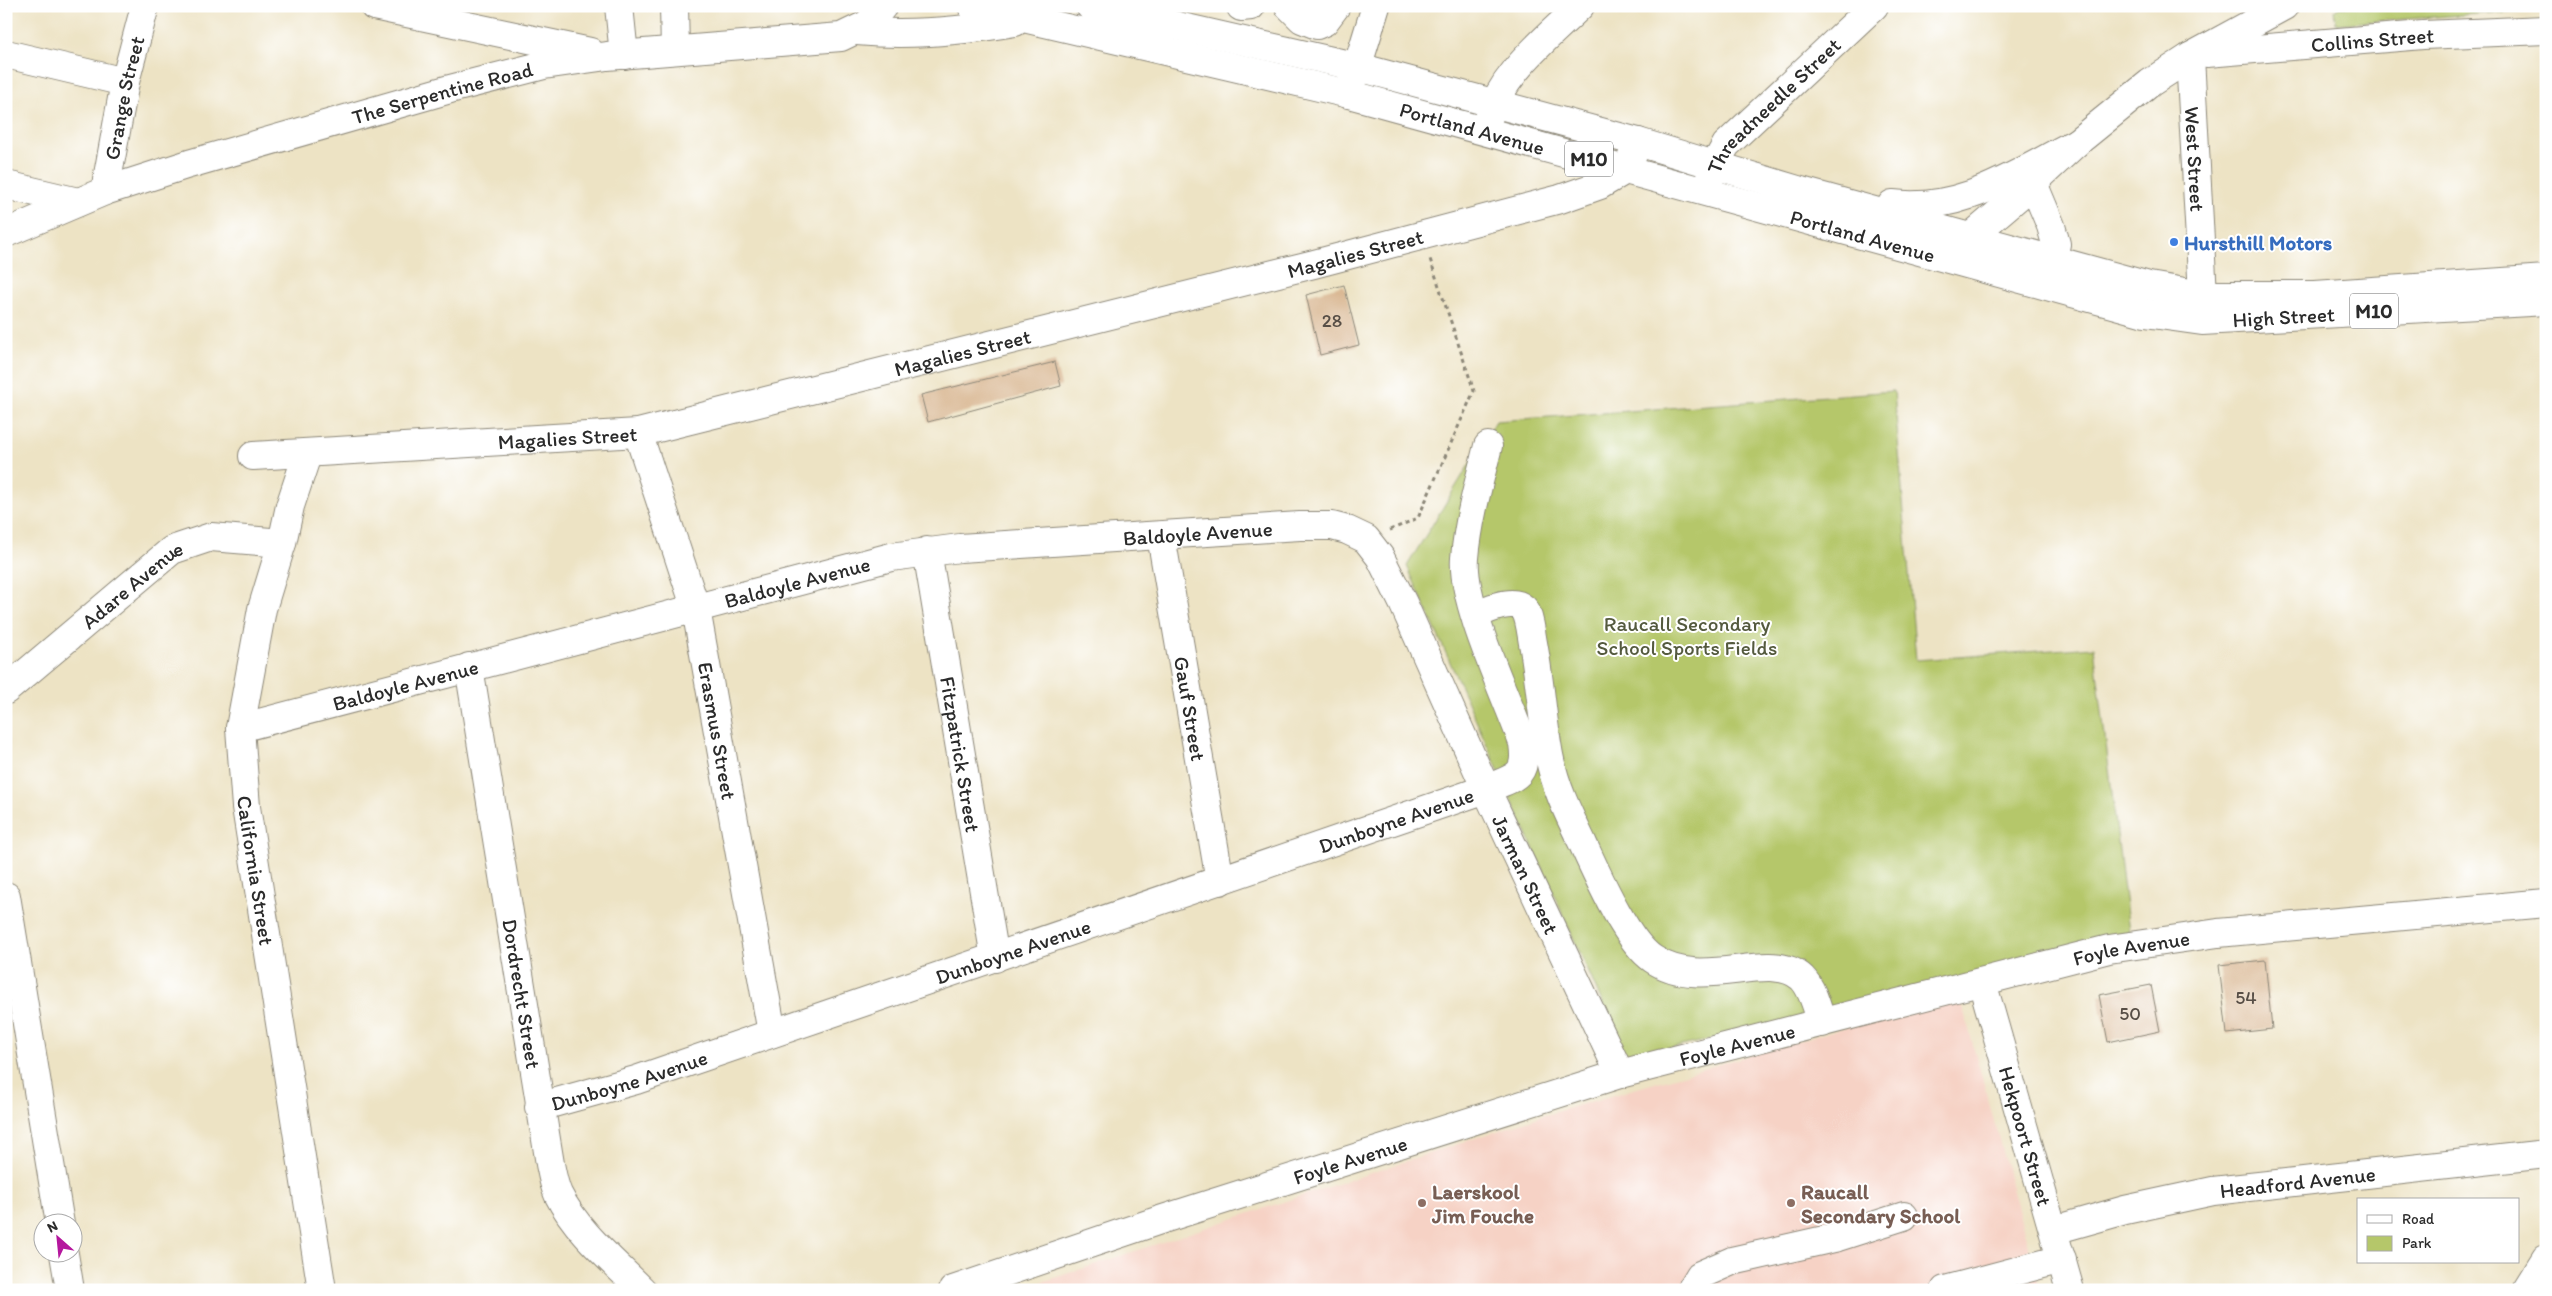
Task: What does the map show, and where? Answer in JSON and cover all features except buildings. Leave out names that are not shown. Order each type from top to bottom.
[{"type":"street","name":"Grange Street","points":[[105,191],[125,82],[145,6]]},
{"type":"street","points":[[374,6],[615,55],[619,6]]},
{"type":"street","points":[[674,6],[675,50]]},
{"type":"street","name":"The Serpentine Road","points":[[6,233],[105,191],[189,164],[450,89],[544,65],[615,55],[841,37],[857,31],[868,24],[883,6]]},
{"type":"street","name":"Portland Avenue","points":[[972,6],[1349,94],[1628,169],[1944,259],[2145,313],[2202,308]]},
{"type":"street","name":"Portland Avenue","points":[[1090,6],[1358,67],[1638,142],[1801,191],[2150,286],[2202,308]]},
{"type":"street","points":[[1289,6],[1302,19],[1317,25],[1324,22],[1336,6]]},
{"type":"street","points":[[1349,94],[1376,6]]},
{"type":"street","points":[[1484,131],[1492,104],[1518,66],[1580,6]]},
{"type":"street","name":"Threadneedle Street","points":[[1705,192],[1715,165],[1726,146],[1874,6]]},
{"type":"street","points":[[2195,55],[2284,6]]},
{"type":"street","points":[[857,31],[887,34],[921,33],[1028,19]]},
{"type":"street","name":"Collins Street","points":[[1944,259],[2033,183],[2076,143],[2150,82],[2195,55],[2423,36],[2546,30]]},
{"type":"street","points":[[6,54],[125,82]]},
{"type":"street","name":"West Street","points":[[2195,55],[2202,308]]},
{"type":"street","points":[[1628,169],[1638,142]]},
{"type":"street","points":[[1801,191],[1916,207],[1946,203],[1979,193],[2008,180],[2076,143]]},
{"type":"street","name":"Magalies Street","points":[[253,456],[307,455],[638,433],[1314,264],[1581,193],[1628,169]]},
{"type":"street","points":[[2033,183],[2052,226],[2056,244],[2047,286]]},
{"type":"street","points":[[6,186],[78,202]]},
{"type":"street","name":"High Street","points":[[2202,308],[2315,295],[2546,279]]},
{"type":"street","name":"High Street","points":[[2202,308],[2546,301]]},
{"type":"street","name":"Erasmus Street","points":[[638,433],[696,609],[772,1033]]},
{"type":"street","points":[[1488,446],[1464,559],[1467,587],[1475,615],[1490,608],[1508,604],[1518,605],[1525,610],[1534,652],[1549,756],[1562,801],[1609,900],[1631,934],[1650,958],[1678,972],[1698,974],[1766,966],[1787,970],[1802,978],[1811,991],[1822,1022]]},
{"type":"street","name":"California Street","points":[[307,455],[290,506],[282,543],[262,609],[240,728],[246,808],[322,1290]]},
{"type":"street","name":"Baldoyle Avenue","points":[[240,728],[868,562],[927,551],[1315,525],[1348,530],[1366,539]]},
{"type":"street","name":"Gauf Street","points":[[1162,536],[1220,881]]},
{"type":"street","name":"Adare Avenue","points":[[6,690],[172,550],[211,537],[282,543]]},
{"type":"street","name":"Jarman Street","points":[[1366,539],[1380,557],[1403,603],[1486,789],[1620,1074]]},
{"type":"street","name":"Fitzpatrick Street","points":[[927,551],[995,958]]},
{"type":"street","name":"Dunboyne Avenue","points":[[539,1107],[636,1080],[1220,881],[1486,789],[1515,776],[1522,769],[1525,760],[1523,743],[1475,615]]},
{"type":"street","name":"Dordrecht Street","points":[[470,666],[539,1107],[558,1192],[573,1218],[594,1243],[642,1290]]},
{"type":"street","points":[[6,896],[58,1214]]},
{"type":"street","name":"Foyle Avenue","points":[[953,1290],[1219,1202],[1620,1074],[2140,943],[2546,903]]},
{"type":"street","name":"Hekpoort Street","points":[[1982,982],[2070,1290]]},
{"type":"street","name":"Headford Avenue","points":[[2054,1230],[2125,1210],[2213,1191],[2260,1184],[2546,1154]]},
{"type":"street","points":[[1691,1290],[1700,1275],[1732,1261],[1838,1237],[1904,1216]]},
{"type":"street","points":[[2526,1290],[2546,1258]]},
{"type":"street","points":[[1945,1290],[2062,1259]]},
{"type":"street","points":[[66,1264],[70,1290]]},
{"type":"path","points":[[1366,539],[1418,518],[1474,391],[1422,234]]},
{"type":"shaded area","name":"Raucall Secondary School","points":[[1948,997],[1962,1004],[2040,1290],[1018,1290],[1542,1116]]},
{"type":"green space","points":[[2340,6],[2546,6],[2546,9],[2336,24],[2334,10]]},
{"type":"green space","name":"Raucall Secondary School Sports Fields","points":[[1894,391],[1916,660],[2094,647],[2131,947],[1627,1058],[1407,566],[1496,421]]},
{"type":"place","name":"Hursthill Motors","points":[[2174,242]]},
{"type":"place","name":"Laerskool Jim Fouche","points":[[1422,1203]]},
{"type":"place","name":"Raucall Secondary School","points":[[1791,1203]]}]
